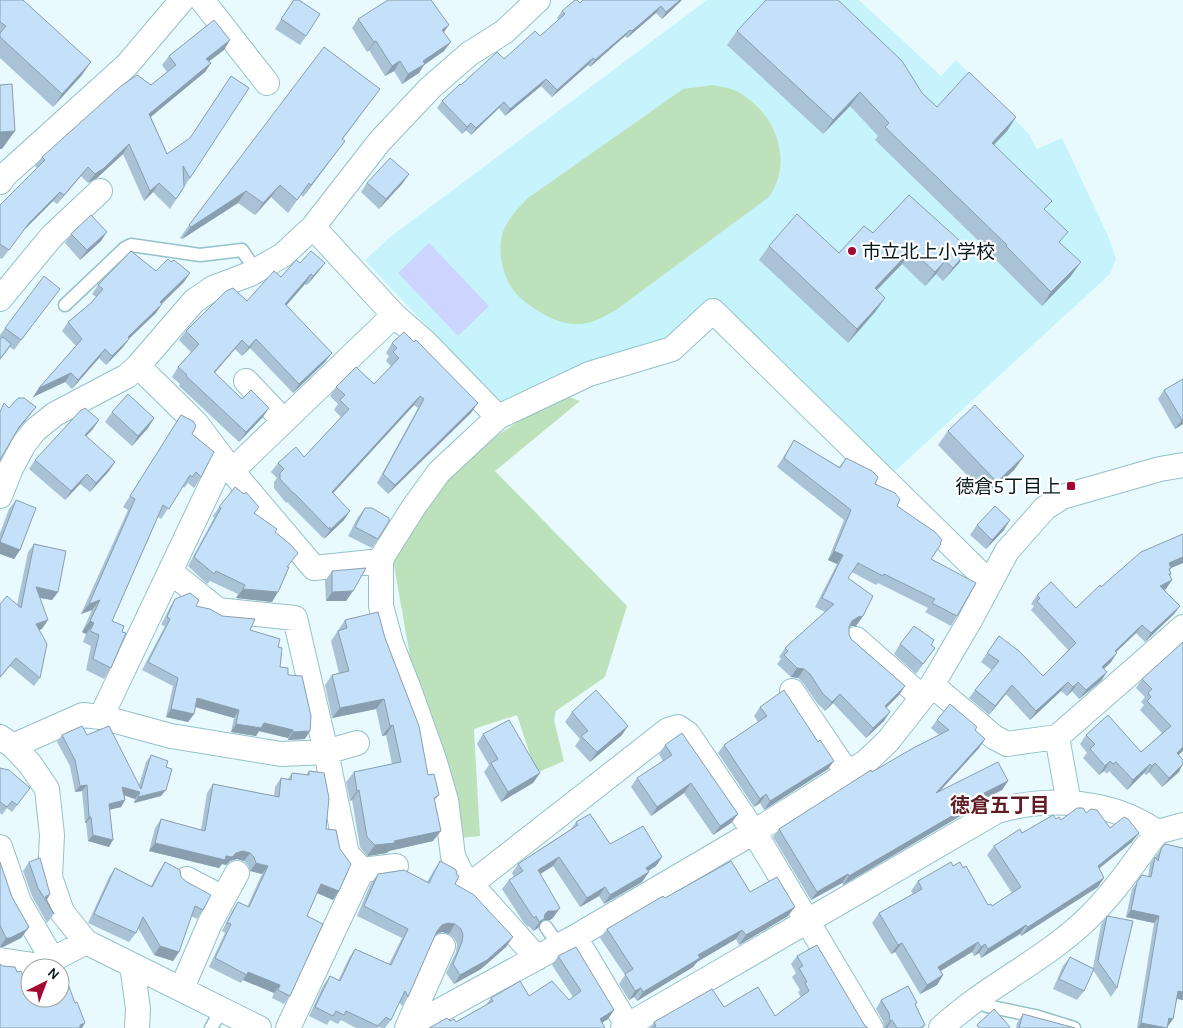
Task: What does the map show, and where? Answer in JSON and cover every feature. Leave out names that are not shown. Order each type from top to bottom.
[{"type":"street","points":[[0,182],[4,176],[127,65],[182,0]]},
{"type":"street","points":[[202,0],[267,83]]},
{"type":"street","points":[[0,496],[10,468],[35,430],[56,414],[127,376],[138,366],[194,301],[213,288],[256,271],[284,255],[313,227],[380,141],[430,88],[470,54],[504,32],[538,0]]},
{"type":"street","points":[[0,299],[52,236],[100,191]]},
{"type":"street","points":[[313,227],[394,315],[426,342],[498,417]]},
{"type":"street","points":[[537,958],[461,873],[453,856],[446,800],[416,707],[391,643],[381,606],[381,561],[413,508],[439,472],[498,417],[589,374],[672,349],[713,311],[990,584]]},
{"type":"street","points":[[100,717],[170,572],[227,465],[284,420],[394,315]]},
{"type":"street","points":[[138,366],[196,423],[227,465],[314,568],[381,561]]},
{"type":"street","points":[[246,381],[284,420]]},
{"type":"street","points":[[408,1028],[537,958],[560,936],[754,832],[866,762],[888,741],[927,691],[990,584],[1007,551],[1046,508],[1062,497],[1160,469],[1183,465]]},
{"type":"street","points":[[170,572],[218,610],[295,618],[347,854],[362,870]]},
{"type":"street","points":[[856,639],[927,691],[1007,744],[1057,736],[1183,627]]},
{"type":"street","points":[[792,691],[848,774]]},
{"type":"street","points":[[259,1028],[217,1018],[182,988],[86,942],[62,912],[50,877],[52,835],[47,789],[30,764],[6,742],[83,715],[100,717],[170,736],[280,754],[326,752],[357,743]]},
{"type":"street","points":[[471,884],[668,730],[678,727],[688,734],[754,832],[871,1028]]},
{"type":"street","points":[[1057,736],[1069,802]]},
{"type":"street","points":[[560,936],[626,1027],[997,811],[1015,806],[1069,802],[1100,806],[1123,813],[1144,823],[1157,832]]},
{"type":"street","points":[[941,1028],[956,1014],[1028,964],[1087,919],[1112,893],[1157,832],[1183,825]]},
{"type":"street","points":[[0,847],[19,902],[51,958]]},
{"type":"street","points":[[362,870],[396,866]]},
{"type":"street","points":[[288,1028],[362,870]]},
{"type":"street","points":[[182,988],[210,923],[238,873]]},
{"type":"street","points":[[187,879],[223,898]]},
{"type":"street","points":[[54,958],[86,942]]},
{"type":"street","points":[[408,1028],[443,946]]},
{"type":"street","points":[[0,960],[20,963]]},
{"type":"street","points":[[132,964],[138,1009],[137,1028]]},
{"type":"lane","points":[[65,305],[130,245],[200,255],[242,250],[256,271]]},
{"type":"lane","points":[[975,1000],[987,1006],[1035,1016],[1074,1028]]},
{"type":"shaded area","points":[[707,0],[859,0],[941,76],[956,60],[1029,134],[1037,149],[1062,138],[1109,238],[1116,259],[1110,274],[892,474],[712,299],[669,340],[502,403],[493,398],[365,260],[390,237]]},
{"type":"shaded area","points":[[429,243],[489,306],[458,336],[398,273]]},
{"type":"green space","points":[[714,85],[737,91],[753,102],[772,126],[780,154],[780,169],[769,197],[616,310],[595,321],[581,324],[564,323],[543,314],[523,300],[514,291],[506,278],[500,247],[503,232],[517,209],[528,198],[683,89]]},
{"type":"green space","points":[[561,394],[580,401],[495,471],[627,606],[605,677],[556,711],[554,720],[564,761],[536,773],[517,715],[474,729],[480,836],[451,839],[415,685],[392,554],[454,472],[493,438]]},
{"type":"building","points":[[0,0],[23,0],[91,62],[62,94],[0,37],[0,33],[6,26],[0,22]]},
{"type":"building","points":[[294,0],[299,0],[320,14],[306,36],[281,19]]},
{"type":"building","points":[[388,0],[431,0],[449,25],[442,30],[451,42],[423,61],[425,64],[408,74],[400,61],[392,66],[376,41],[374,42],[358,19]]},
{"type":"building","points":[[575,0],[580,3],[583,0],[680,0],[666,12],[661,6],[595,60],[593,58],[557,90],[546,79],[510,109],[504,102],[476,128],[471,123],[467,127],[442,101],[497,52],[504,59],[535,31],[540,36],[565,14],[562,11]]},
{"type":"building","points":[[766,0],[838,0],[902,61],[922,93],[937,107],[969,72],[1016,117],[992,143],[1052,201],[1044,209],[1068,232],[1059,242],[1081,262],[1051,292],[1007,245],[885,127],[889,123],[860,92],[833,120],[737,31]]},
{"type":"building","points":[[214,20],[230,40],[206,59],[211,63],[149,114],[167,154],[190,138],[231,76],[249,88],[190,178],[183,166],[184,187],[176,199],[159,183],[150,191],[129,144],[95,174],[88,167],[64,195],[60,192],[29,223],[9,250],[0,244],[0,205],[45,160],[42,157],[121,86],[137,75],[151,85],[176,65],[169,56]]},
{"type":"building","points":[[324,47],[380,89],[342,139],[345,141],[297,200],[280,185],[263,203],[246,191],[191,227],[189,225]]},
{"type":"building","points":[[12,84],[15,131],[0,132],[0,85]]},
{"type":"building","points":[[390,158],[409,174],[386,199],[367,183]]},
{"type":"building","points":[[909,195],[969,249],[953,268],[945,261],[935,272],[911,250],[875,288],[885,298],[857,329],[769,246],[797,214],[839,253],[864,226],[873,233]]},
{"type":"building","points":[[91,215],[107,232],[87,250],[71,234]]},
{"type":"building","points":[[131,251],[156,271],[168,259],[171,262],[174,260],[190,273],[160,302],[162,304],[128,337],[129,339],[112,356],[105,349],[78,380],[71,373],[39,388],[82,339],[68,322],[91,303],[103,289],[98,285]]},
{"type":"building","points":[[311,251],[325,263],[313,276],[311,274],[285,304],[332,353],[299,384],[256,339],[249,347],[242,340],[214,372],[242,399],[251,390],[269,408],[246,432],[178,367],[199,344],[186,331],[226,291],[233,288],[247,301],[274,271],[281,277],[296,260],[300,263]]},
{"type":"building","points":[[44,276],[60,289],[21,340],[5,328]]},
{"type":"building","points":[[404,332],[414,342],[416,340],[478,403],[395,485],[383,474],[424,399],[420,396],[332,492],[350,511],[330,530],[330,527],[329,529],[280,479],[280,473],[284,469],[278,463],[296,447],[304,457],[349,409],[340,400],[345,395],[336,387],[356,367],[374,384],[399,358],[393,352],[397,348],[392,343]]},
{"type":"building","points":[[3,337],[11,344],[0,359],[0,339]]},
{"type":"building","points":[[1183,379],[1183,419],[1182,420],[1164,390]]},
{"type":"building","points":[[128,394],[154,418],[138,436],[112,412]]},
{"type":"building","points":[[18,398],[24,398],[36,407],[19,427],[0,460],[0,412],[4,403],[9,408]]},
{"type":"building","points":[[975,405],[1024,456],[997,482],[948,431]]},
{"type":"building","points":[[85,408],[99,420],[85,435],[115,462],[96,483],[87,474],[71,491],[35,460],[80,411]]},
{"type":"building","points":[[181,415],[193,421],[196,426],[192,434],[214,452],[201,477],[196,472],[192,477],[190,475],[169,509],[163,505],[112,621],[124,626],[122,632],[126,633],[111,668],[93,659],[99,635],[90,631],[94,623],[90,621],[100,600],[89,604],[135,499],[130,496]]},
{"type":"building","points":[[794,440],[840,468],[846,458],[872,471],[878,477],[875,484],[895,493],[900,499],[897,506],[935,532],[942,540],[931,559],[976,583],[957,616],[932,603],[935,599],[858,563],[848,578],[873,596],[863,616],[852,621],[849,627],[849,634],[851,639],[905,686],[885,706],[890,712],[873,728],[840,694],[832,702],[823,694],[810,674],[804,669],[797,668],[784,655],[788,651],[785,648],[834,604],[822,598],[843,555],[834,551],[851,510],[784,458]]},
{"type":"building","points":[[235,487],[244,494],[246,492],[259,507],[254,513],[277,529],[275,532],[298,553],[287,567],[289,567],[278,592],[243,589],[245,585],[216,571],[214,574],[194,557],[221,508],[219,507]]},
{"type":"building","points":[[16,500],[36,508],[20,550],[0,542]]},
{"type":"building","points":[[995,506],[1010,520],[992,540],[977,525]]},
{"type":"building","points":[[365,508],[372,508],[389,518],[378,539],[355,527]]},
{"type":"building","points":[[1183,534],[1183,557],[1169,563],[1171,574],[1169,574],[1172,580],[1160,586],[1180,606],[1151,633],[1142,625],[1115,651],[1117,653],[1102,667],[1107,672],[1086,690],[1078,682],[1073,687],[1068,682],[1036,711],[1012,685],[995,706],[975,690],[999,661],[987,653],[999,636],[1019,651],[1043,676],[1076,643],[1037,601],[1040,598],[1037,595],[1051,582],[1076,608],[1100,585],[1101,587],[1141,552]]},
{"type":"building","points":[[34,544],[66,551],[58,592],[36,587],[48,620],[36,624],[47,644],[40,678],[16,658],[0,677],[0,604],[7,596],[21,608]]},
{"type":"building","points":[[366,568],[353,591],[332,592],[332,571]]},
{"type":"building","points":[[190,593],[199,600],[196,606],[210,609],[222,616],[255,619],[250,630],[280,639],[278,647],[282,648],[280,667],[288,668],[288,675],[302,676],[311,716],[310,731],[293,732],[293,730],[264,723],[261,728],[236,724],[239,710],[197,698],[194,714],[171,709],[178,678],[148,662],[170,619],[167,617],[175,599]]},
{"type":"building","points":[[378,612],[385,638],[419,726],[428,775],[434,774],[439,795],[434,798],[441,831],[394,841],[395,843],[375,845],[367,837],[354,772],[401,762],[393,725],[390,726],[384,699],[340,708],[332,675],[349,671],[338,631],[347,628],[345,620]]},
{"type":"building","points":[[914,626],[934,640],[931,645],[935,648],[923,664],[900,644]]},
{"type":"building","points":[[1183,642],[1183,747],[1177,753],[1183,760],[1183,764],[1169,778],[1155,763],[1152,766],[1150,764],[1133,780],[1116,762],[1113,764],[1110,761],[1105,766],[1090,749],[1095,744],[1086,735],[1108,715],[1141,752],[1171,726],[1147,701],[1151,697],[1148,693],[1152,689],[1142,679]]},
{"type":"building","points":[[596,690],[628,726],[597,752],[581,736],[588,731],[572,712]]},
{"type":"building","points":[[784,690],[818,742],[820,740],[834,761],[770,801],[766,794],[760,799],[724,745],[767,716],[760,707]]},
{"type":"building","points":[[950,704],[977,727],[975,730],[985,739],[936,793],[998,762],[1008,781],[984,793],[986,796],[849,876],[848,874],[817,892],[779,829],[871,770],[872,772],[949,730],[937,720]]},
{"type":"building","points":[[509,720],[540,773],[508,792],[491,763],[498,759],[483,734]]},
{"type":"building","points":[[82,726],[87,735],[109,726],[141,789],[151,755],[168,761],[166,767],[172,769],[166,790],[138,797],[140,792],[122,787],[125,800],[109,804],[113,840],[93,835],[91,817],[89,817],[87,785],[80,786],[75,760],[62,735]]},
{"type":"building","points":[[682,733],[738,814],[720,826],[691,783],[657,807],[637,778],[672,755],[665,745]]},
{"type":"building","points":[[0,768],[9,770],[30,788],[17,805],[12,801],[7,807],[0,802]]},
{"type":"building","points":[[309,771],[324,773],[329,798],[326,829],[336,830],[340,849],[351,864],[339,891],[321,884],[307,916],[323,924],[290,996],[278,990],[280,985],[248,972],[247,975],[215,958],[231,924],[227,923],[238,902],[249,907],[268,866],[256,863],[250,853],[243,851],[236,853],[232,857],[226,856],[225,860],[155,843],[161,819],[205,831],[213,784],[279,797],[281,778],[291,780],[292,773],[309,775]]},
{"type":"building","points":[[1077,808],[1083,808],[1086,813],[1091,809],[1097,810],[1110,828],[1124,817],[1128,819],[1139,833],[1098,866],[1104,878],[1028,927],[1026,925],[988,949],[985,944],[981,947],[978,942],[938,967],[943,975],[927,985],[902,943],[898,945],[879,913],[922,889],[918,881],[951,862],[953,866],[960,862],[963,868],[966,866],[988,905],[991,904],[992,906],[1021,887],[994,846],[1020,829],[1022,833],[1053,815],[1056,819],[1059,817],[1061,820]]},
{"type":"building","points":[[590,814],[610,844],[643,826],[662,857],[646,868],[649,872],[610,895],[605,887],[587,898],[559,857],[538,870],[560,908],[556,911],[548,911],[544,919],[539,922],[536,916],[534,918],[531,914],[509,880],[523,871],[518,864],[578,825],[576,822]]},
{"type":"building","points":[[1165,844],[1183,848],[1183,992],[1178,991],[1173,1019],[1169,1018],[1167,1028],[1141,1023],[1159,916],[1131,910],[1137,882],[1142,875],[1151,877],[1155,857],[1158,861],[1161,849]]},
{"type":"building","points":[[40,858],[50,894],[45,897],[54,914],[38,888],[29,862]]},
{"type":"building","points":[[440,861],[455,869],[456,874],[459,876],[455,884],[474,895],[513,937],[487,960],[460,975],[453,964],[462,942],[463,935],[461,929],[455,924],[448,923],[442,925],[437,931],[408,997],[405,991],[391,1020],[386,1017],[378,1026],[346,1011],[344,1015],[336,1011],[333,1016],[315,1007],[330,976],[340,981],[355,949],[391,965],[408,929],[364,906],[378,874],[404,870],[429,883]]},
{"type":"building","points":[[731,861],[750,892],[777,877],[795,907],[746,935],[742,930],[698,955],[700,958],[643,992],[641,988],[635,991],[625,974],[633,969],[607,929],[663,896],[665,898]]},
{"type":"building","points":[[0,862],[12,897],[29,927],[10,938],[6,938],[0,925]]},
{"type":"building","points":[[165,862],[180,870],[181,877],[187,882],[211,895],[203,910],[195,906],[179,952],[160,946],[143,917],[136,933],[94,914],[115,868],[152,887]]},
{"type":"building","points":[[1107,916],[1133,921],[1117,988],[1098,961]]},
{"type":"building","points":[[817,945],[865,1026],[868,1028],[653,1028],[656,1026],[654,1022],[712,989],[724,1007],[758,987],[775,1016],[809,991],[805,983],[807,982],[799,968],[803,966],[797,956]]},
{"type":"building","points":[[576,947],[614,1010],[600,1019],[605,1028],[429,1028],[447,1018],[450,1021],[454,1019],[456,1022],[493,1001],[491,998],[520,981],[529,996],[552,981],[569,1000],[581,991],[558,956]]},
{"type":"building","points":[[1070,957],[1094,969],[1084,991],[1059,979]]},
{"type":"building","points":[[0,964],[15,967],[17,972],[20,971],[20,1008],[70,1008],[70,989],[85,1023],[80,1025],[80,1028],[0,1028]]},
{"type":"building","points":[[908,986],[925,1025],[920,1028],[897,1028],[892,1020],[890,1021],[889,1013],[881,1000]]},
{"type":"building","points":[[994,1009],[1010,1027],[979,1028],[977,1025]]},
{"type":"building","points":[[1023,1014],[1075,1028],[1019,1028]]},
{"type":"place","name":"市立北上小学校","points":[[852,251]]},
{"type":"place","name":"徳倉5丁目上","points":[[1071,486]]},
{"type":"district","name":"徳倉五丁目","points":[[1000,805]]}]
